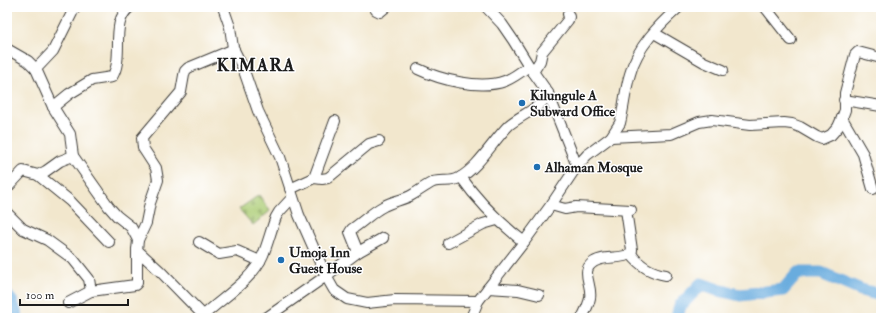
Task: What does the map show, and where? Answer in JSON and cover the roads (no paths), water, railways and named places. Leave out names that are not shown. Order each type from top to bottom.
[{"type":"street","points":[[36,69],[53,51],[75,7]]},
{"type":"street","points":[[53,107],[69,94],[92,80],[112,77],[116,70],[118,60],[120,25],[123,14],[130,7]]},
{"type":"street","points":[[223,7],[230,27],[234,50],[243,68],[258,111],[280,157],[291,194],[308,237],[334,290],[347,299],[367,303],[395,300],[478,301]]},
{"type":"street","points":[[374,7],[380,12],[386,7]]},
{"type":"street","points":[[486,7],[510,34],[531,69],[548,93],[577,166]]},
{"type":"street","points":[[471,318],[478,301],[524,242],[577,166],[587,155],[611,137],[620,123],[630,74],[635,60],[644,45],[668,17],[679,7]]},
{"type":"street","points":[[765,7],[791,40]]},
{"type":"street","points":[[418,69],[441,79],[467,84],[485,84],[506,81],[531,69],[540,61],[542,52],[568,20],[568,14]]},
{"type":"street","points":[[654,33],[704,62],[723,70]]},
{"type":"street","points":[[7,49],[28,61],[36,69],[53,107],[70,134],[73,156],[109,207],[117,216],[131,227],[138,240]]},
{"type":"street","points":[[68,302],[91,291],[135,285],[137,283],[138,240],[146,223],[150,203],[158,180],[156,168],[143,148],[142,138],[181,92],[185,71],[188,68],[234,50]]},
{"type":"street","points":[[611,137],[671,134],[699,122],[712,120],[750,125],[792,124],[817,137],[822,138],[831,135],[838,128],[842,118],[845,110],[844,100],[848,76],[855,55],[858,52],[881,58]]},
{"type":"street","points":[[358,252],[350,232],[382,207],[390,203],[411,196],[435,181],[450,181],[461,177],[478,161],[495,140],[518,117],[542,103],[548,93]]},
{"type":"street","points":[[844,100],[881,106]]},
{"type":"street","points":[[842,118],[863,154],[873,189]]},
{"type":"street","points":[[137,250],[160,270],[204,317],[226,296],[240,287],[260,261],[279,212],[291,194],[314,178],[335,121]]},
{"type":"street","points":[[314,178],[328,178],[369,144],[379,141]]},
{"type":"street","points":[[38,175],[60,161],[73,156]]},
{"type":"street","points":[[7,188],[23,171],[38,175],[70,201],[109,242]]},
{"type":"street","points":[[461,177],[470,190],[497,220],[524,242]]},
{"type":"street","points":[[551,205],[565,209],[576,207],[629,210],[631,254],[636,261],[645,267],[657,273],[666,275]]},
{"type":"street","points":[[7,213],[23,229],[47,240],[73,259],[89,279],[91,291]]},
{"type":"street","points":[[448,243],[483,224],[497,220]]},
{"type":"street","points":[[266,318],[358,252],[383,238]]},
{"type":"street","points":[[199,242],[219,254],[237,251],[260,261]]},
{"type":"street","points":[[582,318],[591,298],[586,275],[588,267],[592,262],[604,258],[627,256],[631,254]]},
{"type":"street","points":[[488,288],[518,290],[539,295]]},
{"type":"waterway","points":[[677,318],[680,306],[701,284],[740,295],[783,290],[798,273],[821,273],[861,290],[881,295]]},
{"type":"waterway","points":[[7,296],[12,302],[17,318]]},
{"type":"place","name":"Kilungule A Subward Office","points":[[522,103]]},
{"type":"place","name":"Alhaman Mosque","points":[[537,167]]},
{"type":"place","name":"Umoja Inn Guest House","points":[[281,260]]},
{"type":"district","name":"KIMARA","points":[[256,65]]}]
